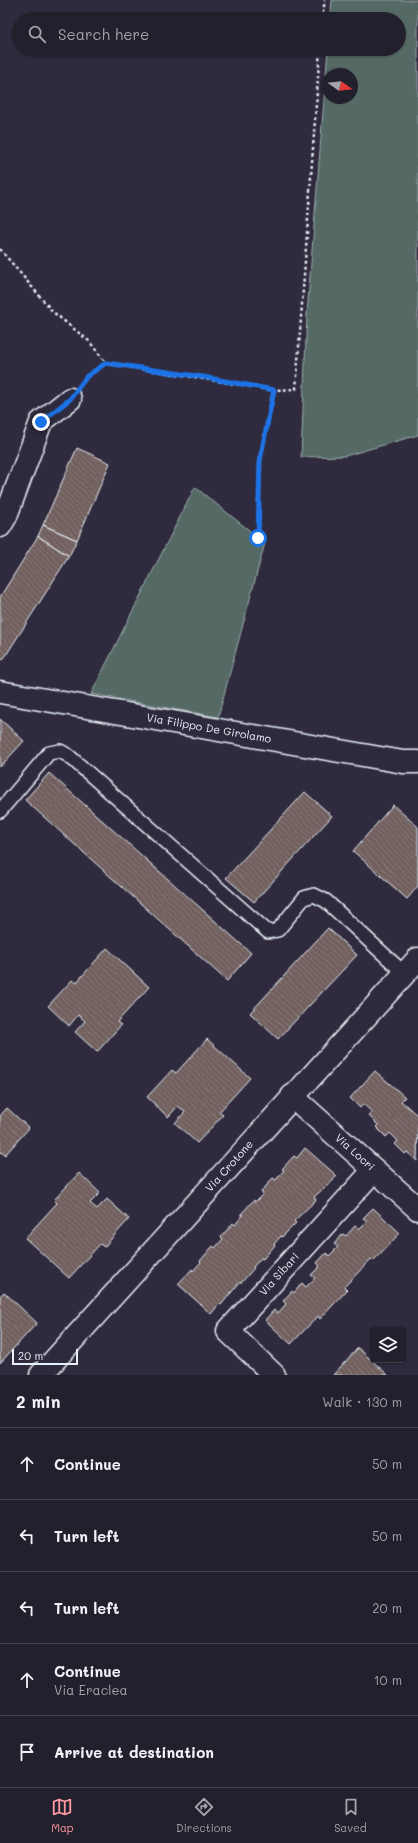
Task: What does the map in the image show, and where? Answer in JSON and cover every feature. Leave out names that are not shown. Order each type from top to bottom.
[{"type":"street","points":[[0,526],[6,516],[41,422],[70,399]]},
{"type":"street","name":"Via Filippo De Girolamo","points":[[0,692],[403,762],[418,762]]},
{"type":"street","name":"Via Crotone","points":[[41,1375],[411,966]]},
{"type":"street","name":"Via Locri","points":[[292,1096],[418,1209]]},
{"type":"street","name":"Via Sibari","points":[[274,1375],[228,1331],[374,1170]]},
{"type":"lane","points":[[0,811],[49,753],[60,751],[69,756],[268,932],[278,930],[304,898],[314,895],[326,902],[411,966]]},
{"type":"path","points":[[323,12],[325,0]]},
{"type":"path","points":[[70,399],[87,376],[106,363],[203,377],[274,390],[296,389],[320,56]]},
{"type":"path","points":[[0,249],[53,312],[89,341],[106,363]]},
{"type":"path","points":[[258,538],[260,460],[274,390]]},
{"type":"green space","points":[[332,0],[418,0],[418,435],[345,456],[301,457],[307,314],[324,104],[358,104],[358,68],[326,68],[327,56],[406,56],[406,12],[331,12]]},
{"type":"green space","points":[[195,487],[265,543],[218,717],[91,694]]},
{"type":"building","points":[[77,448],[110,463],[77,540],[43,525]]},
{"type":"building","points":[[43,525],[77,540],[69,556],[38,536]]},
{"type":"building","points":[[38,536],[69,556],[3,660],[0,658],[0,597]]},
{"type":"building","points":[[0,719],[24,741],[0,767]]},
{"type":"building","points":[[49,773],[251,953],[227,981],[25,800]]},
{"type":"building","points":[[305,792],[332,816],[254,902],[226,878]]},
{"type":"building","points":[[393,805],[418,827],[418,886],[407,899],[353,851]]},
{"type":"building","points":[[328,928],[357,955],[278,1039],[250,1013]]},
{"type":"building","points":[[107,948],[149,987],[117,1022],[121,1025],[97,1052],[75,1032],[85,1021],[78,1015],[69,1026],[48,1006],[72,980],[76,983]]},
{"type":"building","points":[[207,1039],[250,1078],[219,1112],[223,1115],[197,1143],[175,1123],[185,1112],[178,1106],[168,1117],[147,1097],[172,1070],[176,1073]]},
{"type":"building","points":[[375,1071],[405,1097],[401,1101],[418,1116],[417,1161],[407,1152],[405,1154],[395,1144],[398,1141],[390,1133],[386,1137],[376,1127],[378,1125],[369,1116],[372,1112],[363,1104],[360,1108],[350,1098]]},
{"type":"building","points":[[7,1108],[29,1128],[5,1155],[1,1152],[0,1153],[0,1116]]},
{"type":"building","points":[[305,1148],[337,1176],[314,1197],[316,1200],[294,1221],[296,1223],[282,1237],[281,1236],[263,1259],[261,1258],[241,1283],[240,1282],[221,1305],[219,1304],[211,1314],[178,1284],[192,1269],[193,1271],[213,1246],[215,1248],[223,1239],[221,1237],[233,1223],[235,1225],[243,1215],[241,1214],[254,1200],[255,1202],[263,1194],[261,1192],[273,1178],[276,1180],[284,1170],[282,1169],[294,1156],[297,1158]]},
{"type":"building","points":[[79,1173],[100,1193],[90,1203],[97,1209],[107,1199],[129,1219],[104,1247],[100,1244],[69,1278],[25,1238],[57,1203],[54,1200]]},
{"type":"building","points":[[373,1208],[400,1233],[373,1261],[371,1259],[344,1287],[347,1290],[320,1319],[318,1316],[291,1344],[265,1320],[274,1310],[278,1313],[286,1304],[283,1301],[292,1291],[294,1293],[302,1283],[306,1287],[315,1278],[311,1275],[320,1266],[317,1263],[326,1253],[329,1256],[338,1247],[334,1244],[343,1234],[346,1236],[355,1226],[359,1229],[367,1221],[363,1218]]},
{"type":"building","points":[[4,1292],[37,1323],[0,1363],[0,1296]]},
{"type":"building","points":[[358,1348],[370,1359],[370,1363],[375,1363],[388,1375],[333,1375]]},
{"type":"route","points":[[41,422],[70,399],[87,376],[106,363],[203,377],[274,390],[260,460],[258,538]]}]
